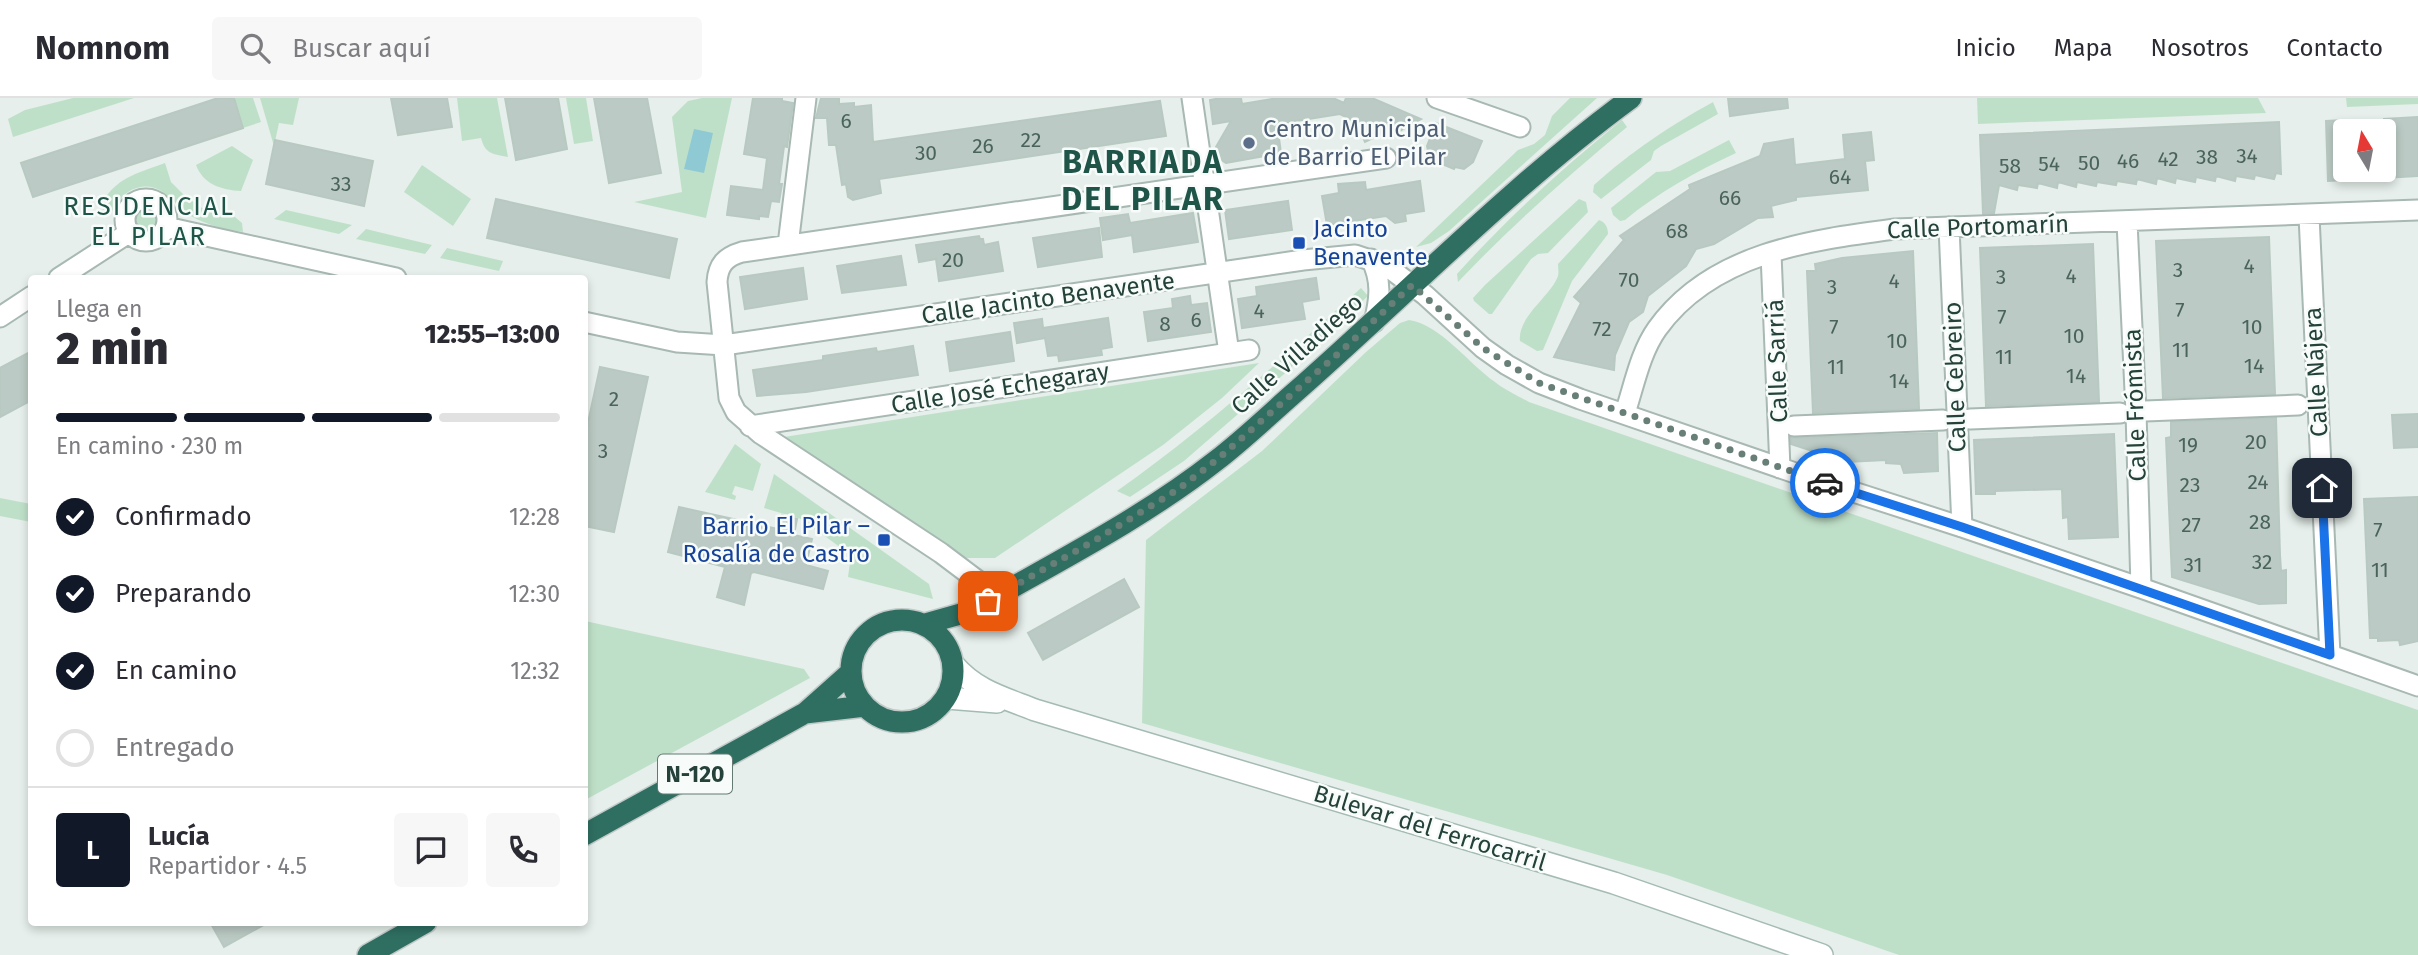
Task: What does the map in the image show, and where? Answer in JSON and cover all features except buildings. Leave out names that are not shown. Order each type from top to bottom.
[{"type":"highway","name":"Calle Villadiego","points":[[925,624],[971,611],[1097,539],[1187,482],[1219,458],[1374,322],[1537,172],[1631,98]]},
{"type":"highway","points":[[952,657],[939,635],[925,624],[908,620],[891,621],[874,628],[862,639],[853,655],[851,672],[854,688],[873,714],[889,721],[921,719],[936,710],[947,698],[953,683],[952,657],[971,611]]},
{"type":"highway","name":"N-120","points":[[588,833],[805,713],[851,672]]},
{"type":"highway","name":"N-120","points":[[805,713],[865,706]]},
{"type":"highway","points":[[368,955],[419,926]]},
{"type":"main road","name":"Bulevar del Ferrocarril","points":[[952,657],[967,680],[1035,710]]},
{"type":"main road","name":"Bulevar del Ferrocarril","points":[[947,698],[988,700],[1035,710],[1614,883],[1822,955]]},
{"type":"street","points":[[788,245],[806,98]]},
{"type":"street","points":[[1192,98],[1218,273]]},
{"type":"street","points":[[1437,98],[1520,127]]},
{"type":"street","points":[[998,596],[941,553],[750,426],[736,412],[729,398],[716,282],[722,262],[731,255],[742,252],[1386,158]]},
{"type":"street","points":[[147,199],[159,204],[166,214],[166,227],[153,240],[140,240],[130,232],[125,220],[130,208],[140,200],[147,199]]},
{"type":"street","name":"Calle Portomarín","points":[[1625,413],[1647,348],[1657,330],[1686,296],[1709,279],[1731,268],[1796,246],[1895,229],[2418,210]]},
{"type":"street","name":"Calle Nájera","points":[[2309,216],[2330,655]]},
{"type":"street","name":"Calle Frómista","points":[[2127,222],[2141,588]]},
{"type":"street","points":[[166,227],[382,275]]},
{"type":"street","name":"Calle Cebreiro","points":[[1949,227],[1962,527]]},
{"type":"street","points":[[64,275],[130,232]]},
{"type":"street","name":"Calle Sarriá","points":[[1771,254],[1780,468]]},
{"type":"street","name":"Calle Jacinto Benavente","points":[[588,323],[677,342],[724,345],[1355,255],[1385,265],[1412,285],[1483,348],[1539,383],[1780,468],[2141,588],[2418,686]]},
{"type":"street","points":[[1371,259],[1380,283],[1374,322]]},
{"type":"street","name":"Calle José Echegaray","points":[[750,426],[1239,352],[1218,273]]},
{"type":"street","points":[[0,317],[28,299]]},
{"type":"street","points":[[2145,411],[2298,405]]},
{"type":"street","points":[[1970,419],[2120,413]]},
{"type":"street","points":[[1794,426],[1944,421]]},
{"type":"green space","points":[[73,98],[134,98],[13,137],[8,119],[25,110]]},
{"type":"green space","points":[[234,98],[253,98],[261,122],[243,128]]},
{"type":"green space","points":[[260,98],[299,98],[293,125],[279,123],[274,146]]},
{"type":"green space","points":[[457,98],[497,98],[508,157],[487,150],[481,138],[462,141]]},
{"type":"green space","points":[[566,98],[586,98],[593,141],[574,144]]},
{"type":"green space","points":[[732,98],[706,218],[634,202],[682,192],[672,117],[688,101]]},
{"type":"green space","points":[[1570,98],[1597,98],[1449,231],[1431,243],[1416,247],[1518,150],[1534,144],[1545,135],[1552,116]]},
{"type":"green space","points":[[1977,98],[2258,98],[2266,113],[1978,124]]},
{"type":"green space","points":[[2346,98],[2418,98],[2418,104],[2347,107]]},
{"type":"green space","points":[[1713,102],[1718,114],[1654,151],[1651,160],[1601,199],[1593,192],[1594,185],[1636,150]]},
{"type":"green space","points":[[1622,120],[1627,127],[1540,202],[1458,282],[1457,274],[1516,213]]},
{"type":"green space","points":[[1729,140],[1736,153],[1678,183],[1625,220],[1620,221],[1613,215],[1611,208],[1656,172],[1670,171]]},
{"type":"green space","points":[[232,146],[253,160],[241,191],[214,185],[203,177],[196,165]]},
{"type":"green space","points":[[165,163],[171,182],[185,196],[202,208],[235,217],[242,223],[243,232],[217,227],[191,216],[167,195],[153,187],[146,186],[129,191],[115,210],[105,212],[100,206],[120,183]]},
{"type":"green space","points":[[422,165],[471,199],[453,226],[404,192]]},
{"type":"green space","points":[[1579,199],[1586,202],[1588,212],[1548,253],[1538,254],[1531,259],[1492,314],[1474,301],[1473,298],[1485,285]]},
{"type":"green space","points":[[146,206],[156,210],[160,220],[156,230],[146,234],[136,230],[132,220],[136,210]]},
{"type":"green space","points":[[286,210],[352,225],[339,234],[274,219]]},
{"type":"green space","points":[[1599,220],[1606,225],[1608,234],[1572,281],[1543,350],[1537,351],[1520,341],[1520,332],[1529,315],[1554,284],[1558,276],[1558,264]]},
{"type":"green space","points":[[366,229],[432,245],[425,254],[356,239]]},
{"type":"green space","points":[[447,248],[503,261],[499,271],[440,258]]},
{"type":"green space","points":[[1361,288],[1368,296],[1184,461],[1130,497],[1117,491],[1212,419]]},
{"type":"green space","points":[[1409,320],[1432,329],[1495,382],[1529,402],[2418,710],[2418,955],[1899,955],[1667,875],[1142,723],[1146,540],[1262,451],[1366,352],[1400,323]]},
{"type":"green space","points":[[1259,363],[1222,398],[1163,445],[995,558],[959,558],[784,437]]},
{"type":"green space","points":[[735,444],[761,464],[753,491],[735,486],[732,494],[736,496],[735,500],[705,492]]},
{"type":"green space","points":[[774,474],[929,584],[933,599],[848,577],[851,555],[801,519],[764,508]]},
{"type":"green space","points":[[0,498],[28,503],[28,521],[0,516]]},
{"type":"green space","points":[[588,622],[804,669],[810,678],[588,798]]},
{"type":"water","points":[[694,129],[713,133],[704,173],[684,169]]},
{"type":"way so far","points":[[988,601],[1177,490],[1219,458],[1412,285],[1483,348],[1539,383],[1825,483]]},
{"type":"place","name":"Centro Municipal de Barrio El Pilar","points":[[1249,143]]},
{"type":"place","name":"Jacinto Benavente","points":[[1299,243]]},
{"type":"place","name":"Barrio El Pilar – Rosalía de Castro","points":[[884,540]]},
{"type":"district","name":"BARRIADA DEL PILAR","points":[[1143,180]]},
{"type":"district","name":"RESIDENCIAL EL PILAR","points":[[149,221]]},
{"type":"route","points":[[1825,483],[1962,527],[2330,655],[2322,488]]}]
